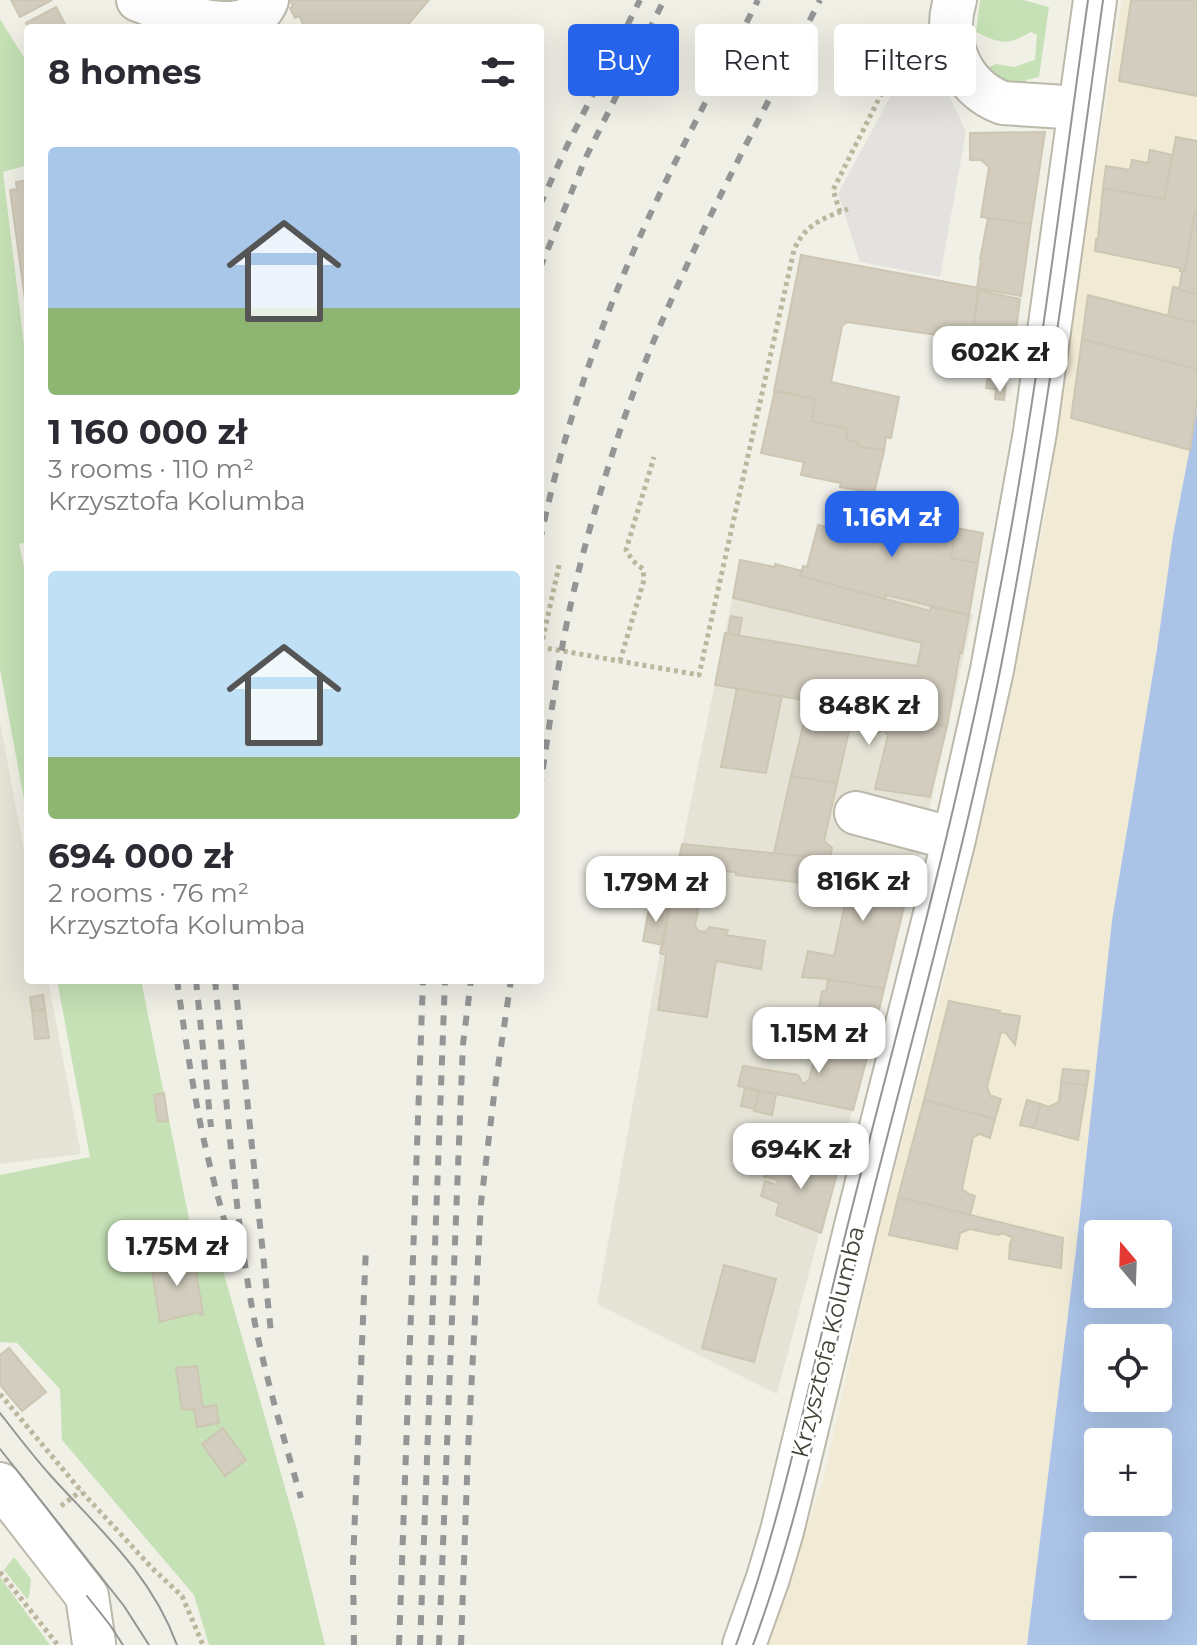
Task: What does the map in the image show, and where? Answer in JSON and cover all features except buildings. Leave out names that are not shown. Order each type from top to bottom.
[{"type":"street","points":[[138,0],[213,24]]},
{"type":"street","points":[[227,24],[262,11],[267,0]]},
{"type":"street","points":[[955,0],[950,29],[955,53],[962,70],[975,87],[1003,103],[1080,108]]},
{"type":"street","name":"Krzysztofa Kolumba","points":[[744,1645],[782,1531],[954,839],[992,670],[1021,518],[1045,365],[1095,0]]},
{"type":"street","points":[[856,813],[954,839]]},
{"type":"street","points":[[0,1484],[87,1596],[83,1644]]},
{"type":"street","points":[[0,1523],[83,1644]]},
{"type":"path","points":[[840,212],[833,190],[881,96]]},
{"type":"path","points":[[544,648],[699,675],[794,250],[806,230],[848,209]]},
{"type":"path","points":[[620,661],[644,580],[643,569],[626,550],[654,457]]},
{"type":"path","points":[[544,633],[560,561]]},
{"type":"path","points":[[0,1394],[81,1491],[182,1596],[203,1645]]},
{"type":"path","points":[[0,1572],[83,1644]]},
{"type":"shaded area","points":[[1122,0],[1197,0],[1197,411],[1173,536],[1112,920],[1076,1250],[1027,1645],[764,1645],[823,1482],[877,1236],[952,951],[1008,707],[1048,500]]},
{"type":"shaded area","points":[[890,96],[949,96],[966,132],[940,277],[860,262],[838,194]]},
{"type":"shaded area","points":[[740,560],[973,614],[916,868],[777,1394],[597,1304],[660,953]]},
{"type":"shaded area","points":[[0,722],[24,851],[24,984],[49,984],[81,1154],[0,1164]]},
{"type":"green space","points":[[980,0],[1023,0],[1049,7],[1039,77],[1026,80],[1025,88],[998,79],[984,69],[996,64],[1014,67],[1035,60],[1037,35],[1031,32],[1004,42],[976,32]]},
{"type":"green space","points":[[0,19],[24,58],[24,166],[3,172],[24,345],[24,543],[19,544],[24,567],[24,799],[0,669]]},
{"type":"green space","points":[[58,984],[142,984],[195,1249],[216,1246],[297,1530],[325,1645],[209,1645],[194,1595],[62,1440],[60,1389],[17,1343],[0,1342],[0,1175],[90,1157]]},
{"type":"green space","points":[[14,1557],[31,1579],[27,1599],[4,1570]]},
{"type":"green space","points":[[0,1577],[50,1645],[0,1645]]},
{"type":"water","points":[[1197,411],[1197,1645],[1027,1645],[1076,1250],[1112,921],[1173,536]]},
{"type":"tram line","points":[[736,1645],[785,1484],[949,827],[984,672],[1025,446],[1088,0]]},
{"type":"tram line","points":[[753,1645],[788,1539],[802,1485],[988,730],[1045,414],[1103,0]]},
{"type":"tram line","points":[[0,1413],[44,1468],[123,1554],[153,1596],[177,1645]]},
{"type":"tram line","points":[[0,1449],[124,1606],[149,1645]]},
{"type":"tram line","points":[[87,1596],[123,1645]]},
{"type":"railway","points":[[544,196],[640,0]]},
{"type":"railway","points":[[544,258],[586,157],[664,0]]},
{"type":"railway","points":[[544,523],[567,432],[617,291],[661,192],[758,0]]},
{"type":"railway","points":[[544,762],[559,663],[577,579],[600,494],[633,393],[681,278],[820,0]]},
{"type":"railway","points":[[178,984],[201,1127],[237,1265]]},
{"type":"railway","points":[[196,984],[211,1127]]},
{"type":"railway","points":[[215,984],[245,1267],[268,1380],[301,1498]]},
{"type":"railway","points":[[235,984],[271,1333]]},
{"type":"railway","points":[[399,1645],[423,984]]},
{"type":"railway","points":[[420,1645],[445,984]]},
{"type":"railway","points":[[439,1645],[463,1044],[470,984]]},
{"type":"railway","points":[[461,1645],[481,1203],[510,984]]},
{"type":"railway","points":[[354,1645],[353,1563],[366,1246]]}]
